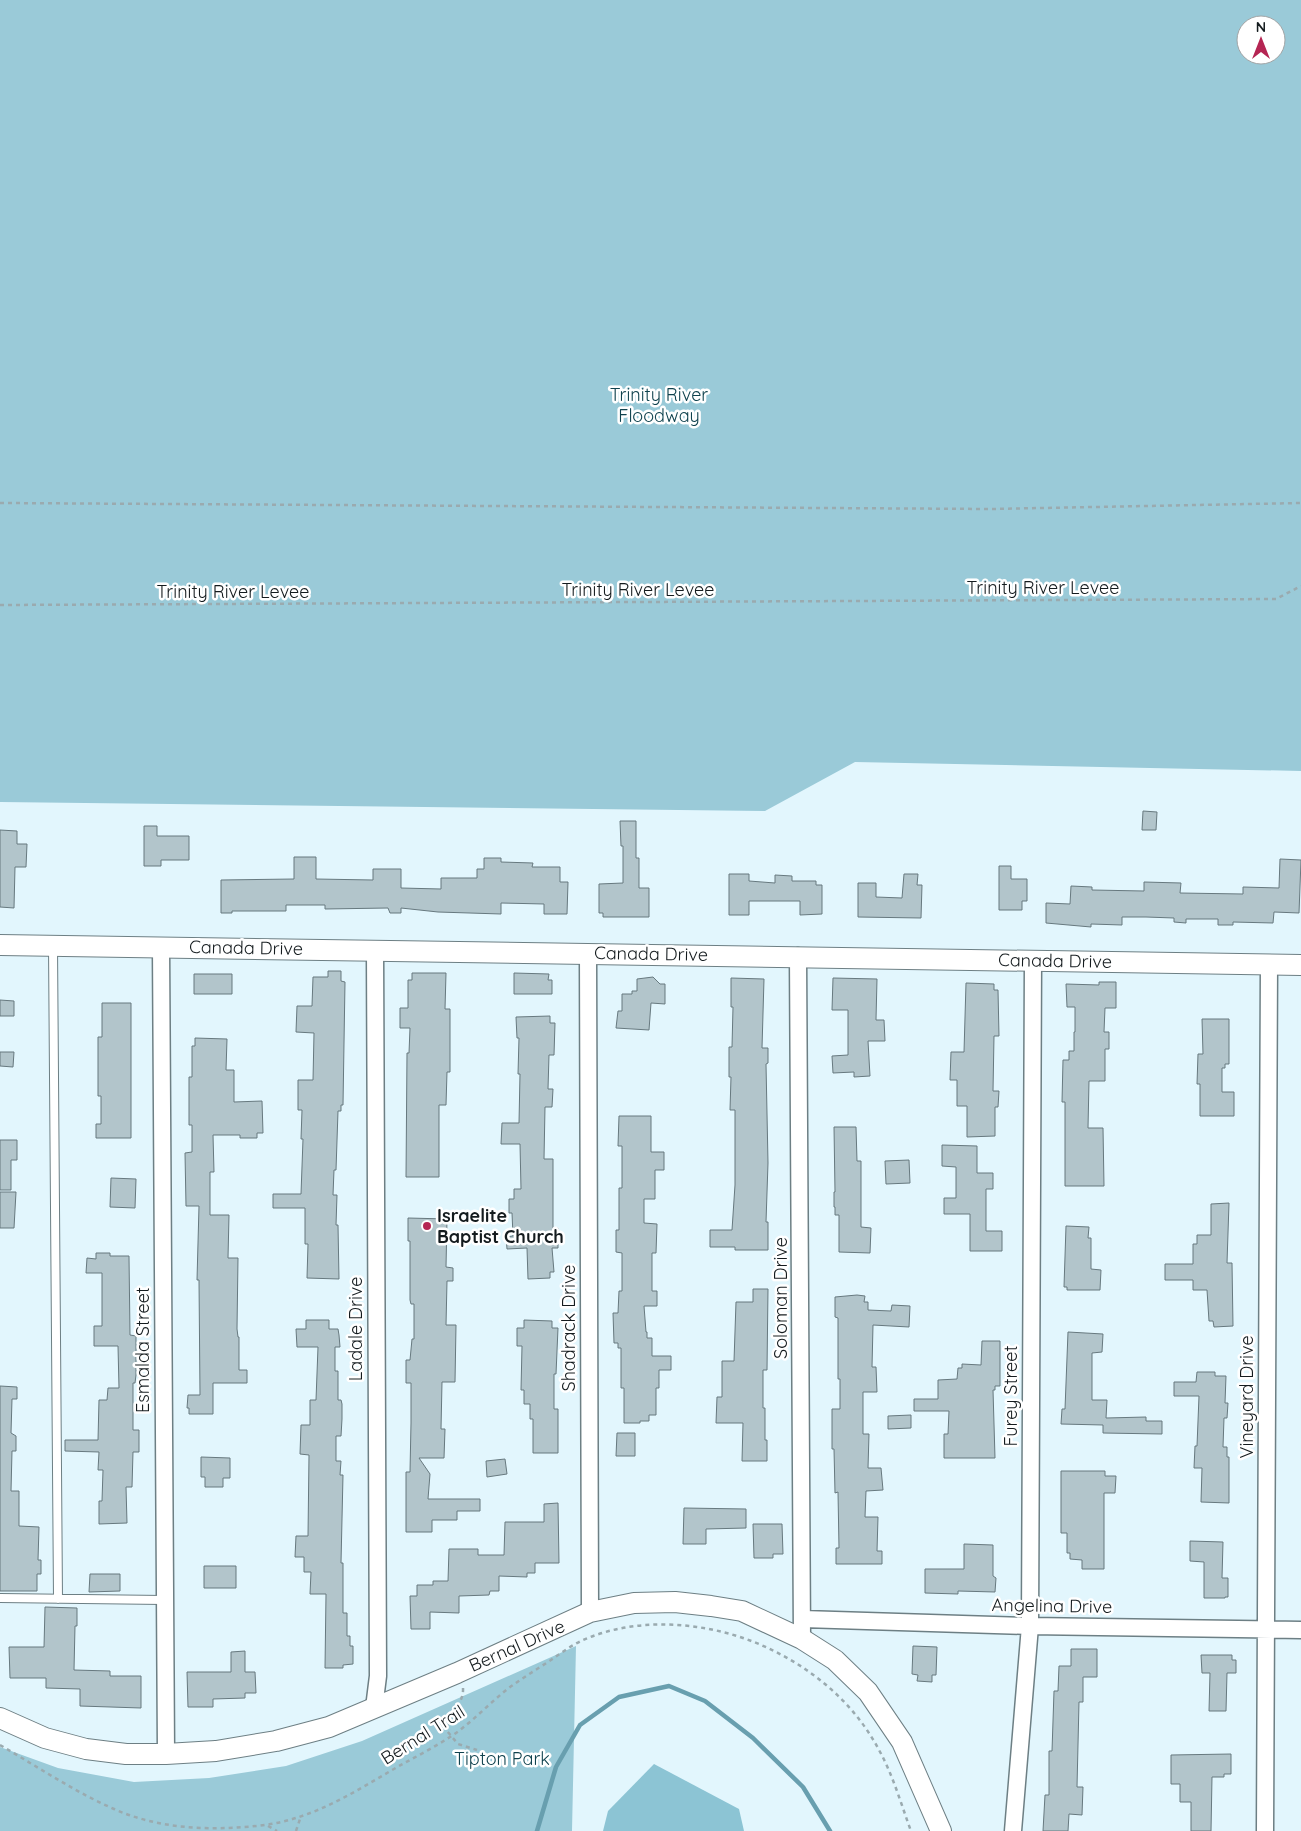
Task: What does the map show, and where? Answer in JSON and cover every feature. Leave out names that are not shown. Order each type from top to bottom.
[{"type":"street","name":"Canada Drive","points":[[0,945],[1301,965]]},
{"type":"street","name":"Esmalda Street","points":[[161,947],[166,1754]]},
{"type":"street","name":"Ladale Drive","points":[[374,1708],[378,1676],[375,950]]},
{"type":"street","name":"Shadrack Drive","points":[[588,953],[590,1612]]},
{"type":"street","name":"Soloman Drive","points":[[798,956],[803,1629]]},
{"type":"street","name":"Furey Street","points":[[1013,1831],[1030,1626],[1032,961]]},
{"type":"street","name":"Vineyard Drive","points":[[1265,1831],[1269,964]]},
{"type":"street","name":"Bernal Drive","points":[[0,1718],[45,1738],[86,1749],[126,1754],[216,1751],[276,1741],[329,1727],[456,1673],[590,1612],[634,1603],[675,1602],[710,1606],[742,1611],[803,1629],[868,1692],[902,1742],[941,1831]]},
{"type":"street","name":"Angelina Drive","points":[[803,1629],[1030,1626],[1301,1630]]},
{"type":"lane","points":[[53,946],[58,1599]]},
{"type":"lane","points":[[0,1598],[164,1600]]},
{"type":"path","points":[[0,503],[980,509],[1301,503]]},
{"type":"path","name":"Trinity River Levee","points":[[0,605],[1276,599],[1301,586]]},
{"type":"path","name":"Bernal Trail","points":[[0,1745],[73,1788],[128,1815],[186,1828],[266,1825],[301,1816],[332,1804],[451,1737],[512,1685],[580,1641],[606,1631],[634,1626],[676,1624],[728,1633],[770,1648],[814,1674],[836,1692],[866,1727],[880,1751],[911,1831]]},
{"type":"path","points":[[456,1673],[462,1685],[463,1695],[458,1707],[448,1721],[447,1731],[458,1744],[477,1750]]},
{"type":"path","points":[[296,1831],[301,1816]]},
{"type":"path","points":[[266,1825],[277,1831]]},
{"type":"green space","name":"Trinity River Floodway","points":[[0,0],[1301,0],[1301,771],[855,762],[765,811],[0,802]]},
{"type":"green space","name":"Tipton Park","points":[[576,1646],[572,1831],[0,1831],[0,1747],[58,1768],[134,1782],[209,1778],[286,1766],[362,1741]]},
{"type":"shaded area","points":[[654,1764],[739,1809],[744,1831],[603,1831],[608,1811]]},
{"type":"building","points":[[1143,811],[1157,812],[1156,830],[1142,830]]},
{"type":"building","points":[[620,821],[636,821],[636,858],[639,858],[639,888],[649,888],[649,917],[603,917],[603,913],[599,913],[599,884],[623,883],[623,846],[621,846]]},
{"type":"building","points":[[144,826],[157,826],[157,836],[189,836],[189,860],[161,860],[161,866],[144,866]]},
{"type":"building","points":[[0,830],[17,831],[17,844],[27,844],[26,867],[15,867],[14,908],[0,907]]},
{"type":"building","points":[[294,857],[316,857],[316,879],[373,880],[373,869],[401,869],[401,888],[441,889],[441,878],[477,878],[477,869],[484,869],[484,858],[501,858],[501,862],[533,863],[532,867],[560,867],[560,882],[568,882],[567,914],[544,914],[544,904],[501,903],[501,914],[438,912],[401,908],[401,913],[390,913],[388,908],[325,909],[325,905],[286,905],[286,911],[232,911],[232,913],[221,913],[221,880],[294,879]]},
{"type":"building","points":[[1280,859],[1301,860],[1299,913],[1274,912],[1273,923],[1233,922],[1233,925],[1218,925],[1218,919],[1186,919],[1186,923],[1174,922],[1174,918],[1122,917],[1122,925],[1091,924],[1091,927],[1046,923],[1046,903],[1070,904],[1071,886],[1092,887],[1092,890],[1144,891],[1144,882],[1181,883],[1180,893],[1243,894],[1243,887],[1279,888]]},
{"type":"building","points":[[999,866],[1011,866],[1011,879],[1027,879],[1027,901],[1022,901],[1022,910],[999,910]]},
{"type":"building","points":[[729,874],[749,874],[749,881],[775,883],[775,875],[792,876],[792,881],[816,881],[816,885],[822,885],[822,914],[800,915],[800,901],[749,901],[749,915],[729,915]]},
{"type":"building","points":[[904,874],[918,874],[917,885],[922,885],[921,918],[858,917],[858,883],[876,883],[876,897],[902,898]]},
{"type":"building","points":[[328,971],[341,971],[341,981],[345,982],[343,1105],[341,1105],[341,1111],[338,1111],[336,1170],[334,1170],[333,1195],[337,1195],[336,1225],[338,1225],[339,1279],[307,1278],[308,1244],[305,1244],[305,1208],[273,1208],[273,1194],[301,1194],[303,1139],[301,1139],[302,1110],[298,1110],[298,1080],[313,1080],[314,1033],[296,1032],[297,1006],[312,1006],[313,977],[328,977]]},
{"type":"building","points":[[412,973],[446,973],[445,1009],[450,1009],[450,1072],[447,1072],[446,1105],[439,1105],[439,1177],[406,1177],[407,1053],[409,1053],[410,1028],[400,1028],[400,1008],[408,1008],[408,980],[412,980]]},
{"type":"building","points":[[514,973],[549,974],[548,980],[552,980],[552,994],[514,994]]},
{"type":"building","points":[[194,974],[232,974],[232,994],[194,994]]},
{"type":"building","points":[[653,977],[660,984],[665,984],[665,1004],[651,1003],[649,1030],[616,1028],[618,1011],[622,1011],[622,994],[632,994],[632,991],[637,991],[637,979]]},
{"type":"building","points":[[731,978],[764,979],[762,1048],[768,1048],[768,1063],[766,1064],[768,1163],[766,1222],[768,1222],[768,1250],[735,1250],[735,1247],[710,1247],[710,1230],[732,1230],[735,1185],[735,1110],[730,1110],[731,1077],[729,1077],[729,1047],[732,1047],[733,1007],[731,1007]]},
{"type":"building","points":[[833,978],[877,979],[876,1020],[884,1020],[885,1041],[868,1041],[870,1076],[854,1077],[854,1072],[833,1073],[832,1056],[848,1055],[848,1010],[832,1010]]},
{"type":"building","points":[[1099,982],[1116,982],[1116,1008],[1105,1008],[1104,1032],[1109,1032],[1109,1049],[1105,1049],[1105,1081],[1089,1081],[1088,1128],[1103,1128],[1104,1186],[1065,1186],[1065,1102],[1062,1102],[1063,1060],[1069,1060],[1069,1051],[1074,1051],[1075,1032],[1075,1007],[1067,1007],[1066,984],[1099,985]]},
{"type":"building","points":[[966,983],[994,984],[994,990],[998,990],[999,1036],[994,1036],[993,1091],[999,1091],[998,1107],[995,1107],[995,1136],[967,1137],[967,1106],[957,1106],[957,1080],[950,1080],[951,1052],[964,1052]]},
{"type":"building","points":[[0,1000],[14,1001],[14,1016],[0,1016]]},
{"type":"building","points":[[102,1003],[131,1003],[131,1138],[96,1138],[96,1124],[101,1124],[101,1096],[98,1096],[98,1037],[102,1037]]},
{"type":"building","points":[[550,1016],[550,1023],[555,1023],[554,1055],[549,1055],[548,1089],[553,1089],[552,1107],[545,1107],[544,1159],[553,1159],[553,1228],[558,1228],[558,1248],[552,1248],[554,1272],[550,1272],[550,1278],[528,1279],[527,1248],[507,1249],[506,1237],[513,1236],[512,1213],[509,1213],[509,1199],[514,1199],[514,1189],[521,1189],[520,1144],[501,1144],[502,1123],[519,1123],[519,1038],[517,1038],[516,1017]]},
{"type":"building","points":[[1202,1019],[1229,1019],[1229,1064],[1225,1064],[1225,1068],[1222,1068],[1222,1092],[1234,1092],[1234,1116],[1200,1116],[1200,1084],[1197,1084],[1198,1054],[1203,1054]]},
{"type":"building","points":[[195,1038],[227,1039],[226,1070],[234,1070],[234,1102],[262,1101],[263,1133],[257,1133],[257,1138],[240,1138],[240,1135],[213,1135],[214,1172],[210,1172],[210,1215],[229,1215],[228,1258],[238,1258],[237,1329],[239,1337],[239,1370],[247,1370],[247,1383],[213,1383],[213,1414],[189,1414],[189,1408],[187,1408],[188,1395],[200,1395],[199,1280],[197,1280],[199,1206],[186,1206],[185,1153],[192,1152],[192,1125],[189,1125],[189,1077],[192,1077],[192,1046],[195,1046]]},
{"type":"building","points":[[0,1052],[14,1052],[13,1067],[0,1066]]},
{"type":"building","points":[[619,1116],[651,1116],[651,1152],[664,1152],[664,1170],[655,1170],[655,1199],[644,1199],[644,1223],[657,1224],[656,1253],[652,1253],[652,1291],[657,1291],[657,1306],[644,1306],[647,1338],[652,1338],[652,1356],[671,1356],[671,1370],[659,1370],[659,1388],[656,1388],[656,1415],[649,1415],[649,1421],[640,1421],[640,1423],[624,1423],[624,1388],[621,1388],[621,1348],[618,1348],[618,1343],[614,1343],[613,1313],[618,1313],[619,1291],[622,1291],[622,1253],[616,1252],[616,1230],[619,1230],[619,1188],[622,1188],[622,1146],[618,1146]]},
{"type":"building","points":[[834,1127],[856,1127],[857,1161],[861,1161],[861,1227],[871,1228],[870,1253],[839,1252],[839,1215],[835,1215],[834,1207]]},
{"type":"building","points":[[0,1140],[17,1140],[17,1160],[11,1160],[11,1190],[0,1190]]},
{"type":"building","points":[[942,1145],[977,1146],[977,1173],[993,1173],[993,1189],[986,1189],[986,1231],[1002,1231],[1002,1251],[970,1251],[970,1214],[944,1214],[944,1198],[956,1198],[956,1167],[942,1166]]},
{"type":"building","points":[[909,1160],[910,1183],[886,1184],[885,1161]]},
{"type":"building","points":[[111,1178],[136,1179],[135,1208],[110,1207]]},
{"type":"building","points":[[0,1192],[16,1192],[14,1228],[0,1228]]},
{"type":"building","points":[[1229,1203],[1227,1263],[1232,1263],[1233,1326],[1214,1327],[1213,1321],[1209,1321],[1207,1290],[1193,1290],[1193,1280],[1165,1280],[1165,1264],[1193,1264],[1193,1244],[1197,1244],[1197,1235],[1211,1235],[1211,1204]]},
{"type":"building","points":[[408,1218],[447,1219],[446,1267],[453,1268],[453,1281],[447,1281],[446,1325],[456,1325],[455,1382],[442,1382],[441,1429],[445,1429],[444,1458],[419,1458],[430,1474],[428,1499],[480,1499],[480,1511],[457,1511],[457,1520],[432,1520],[432,1532],[406,1532],[406,1472],[410,1472],[411,1383],[406,1383],[406,1360],[410,1360],[412,1339],[414,1339],[414,1304],[411,1304],[410,1300]]},
{"type":"building","points":[[1066,1226],[1089,1227],[1088,1238],[1091,1238],[1091,1269],[1101,1270],[1100,1290],[1067,1290],[1067,1287],[1064,1287]]},
{"type":"building","points":[[96,1253],[110,1253],[110,1256],[129,1256],[130,1335],[136,1336],[133,1430],[139,1430],[139,1452],[133,1452],[132,1487],[126,1487],[127,1523],[99,1524],[99,1501],[102,1501],[103,1470],[98,1470],[99,1452],[65,1451],[65,1440],[98,1440],[99,1400],[107,1400],[108,1388],[119,1388],[118,1346],[94,1346],[94,1326],[102,1326],[102,1273],[86,1273],[87,1258],[96,1259]]},
{"type":"building","points":[[753,1289],[768,1289],[767,1370],[763,1370],[763,1408],[765,1408],[767,1461],[742,1461],[743,1423],[716,1423],[717,1397],[722,1397],[722,1361],[734,1361],[736,1302],[753,1302]]},
{"type":"building","points":[[865,1296],[864,1302],[868,1302],[868,1310],[891,1311],[892,1305],[910,1306],[909,1327],[873,1325],[872,1367],[876,1367],[877,1392],[863,1392],[863,1434],[869,1434],[868,1468],[881,1468],[883,1490],[866,1491],[865,1517],[878,1517],[877,1551],[882,1551],[882,1564],[836,1564],[836,1548],[839,1548],[838,1492],[835,1493],[832,1409],[840,1409],[840,1379],[838,1379],[838,1318],[835,1317],[835,1297]]},
{"type":"building","points":[[306,1320],[329,1320],[329,1329],[338,1329],[339,1335],[340,1347],[335,1347],[335,1371],[338,1371],[338,1400],[341,1400],[342,1404],[342,1419],[341,1436],[336,1436],[336,1461],[341,1461],[340,1475],[343,1475],[341,1563],[343,1563],[343,1613],[347,1613],[347,1636],[350,1636],[350,1646],[353,1646],[353,1664],[343,1665],[343,1668],[325,1668],[326,1594],[310,1594],[311,1572],[304,1572],[304,1557],[295,1557],[296,1536],[308,1536],[309,1455],[300,1454],[301,1425],[310,1425],[310,1400],[316,1400],[318,1347],[297,1347],[296,1329],[306,1329]]},
{"type":"building","points":[[524,1320],[552,1321],[552,1328],[558,1328],[556,1374],[554,1374],[554,1409],[558,1409],[558,1453],[533,1453],[533,1419],[530,1419],[530,1404],[524,1404],[524,1390],[521,1390],[522,1346],[517,1346],[517,1328],[524,1328]]},
{"type":"building","points":[[1068,1332],[1103,1334],[1102,1352],[1092,1353],[1092,1400],[1107,1400],[1106,1418],[1146,1417],[1146,1421],[1162,1421],[1162,1434],[1103,1433],[1103,1425],[1061,1424],[1062,1409],[1065,1409]]},
{"type":"building","points":[[982,1341],[1000,1341],[1000,1386],[995,1386],[995,1390],[993,1390],[995,1458],[944,1458],[944,1434],[948,1434],[949,1411],[914,1411],[914,1399],[938,1399],[938,1380],[957,1379],[958,1368],[962,1368],[962,1364],[981,1365]]},
{"type":"building","points":[[1197,1372],[1215,1372],[1215,1376],[1226,1376],[1225,1403],[1228,1403],[1227,1418],[1224,1418],[1223,1447],[1227,1447],[1227,1457],[1229,1457],[1229,1503],[1201,1502],[1202,1468],[1194,1468],[1199,1396],[1174,1396],[1174,1382],[1196,1382]]},
{"type":"building","points":[[0,1386],[17,1387],[17,1399],[12,1399],[11,1433],[16,1436],[16,1451],[12,1451],[11,1491],[19,1491],[19,1526],[39,1527],[38,1560],[41,1560],[41,1574],[37,1574],[37,1591],[0,1591]]},
{"type":"building","points":[[911,1415],[911,1428],[888,1429],[888,1416]]},
{"type":"building","points":[[617,1433],[635,1433],[635,1456],[616,1456]]},
{"type":"building","points":[[201,1457],[230,1458],[230,1478],[223,1478],[223,1487],[205,1487],[205,1477],[201,1477]]},
{"type":"building","points":[[505,1459],[507,1474],[487,1477],[486,1461]]},
{"type":"building","points":[[1061,1471],[1105,1471],[1105,1476],[1116,1476],[1115,1493],[1104,1493],[1104,1569],[1082,1569],[1082,1560],[1070,1559],[1070,1553],[1067,1553],[1067,1533],[1061,1533]]},
{"type":"building","points":[[558,1503],[559,1563],[535,1563],[535,1573],[527,1573],[527,1577],[499,1576],[499,1591],[490,1591],[489,1595],[459,1596],[459,1613],[430,1612],[430,1629],[411,1629],[410,1596],[417,1596],[417,1585],[433,1585],[433,1581],[448,1581],[449,1549],[478,1549],[478,1555],[504,1555],[505,1522],[544,1522],[544,1504]]},
{"type":"building","points":[[684,1508],[746,1509],[746,1528],[706,1529],[706,1544],[683,1544]]},
{"type":"building","points":[[753,1524],[782,1524],[783,1554],[773,1554],[773,1558],[754,1558]]},
{"type":"building","points":[[1190,1541],[1223,1542],[1222,1578],[1228,1578],[1228,1597],[1204,1598],[1204,1562],[1190,1561]]},
{"type":"building","points":[[964,1544],[993,1545],[993,1576],[996,1578],[995,1592],[958,1591],[958,1594],[925,1593],[925,1569],[964,1569]]},
{"type":"building","points":[[204,1566],[236,1566],[236,1588],[204,1588]]},
{"type":"building","points":[[90,1574],[120,1574],[120,1591],[89,1592]]},
{"type":"building","points":[[45,1607],[77,1608],[74,1670],[110,1671],[110,1676],[141,1676],[141,1708],[80,1706],[80,1689],[46,1688],[46,1678],[10,1678],[9,1647],[44,1647]]},
{"type":"building","points":[[913,1646],[937,1647],[936,1675],[932,1675],[932,1682],[917,1681],[918,1675],[912,1674]]},
{"type":"building","points":[[1071,1649],[1097,1649],[1097,1677],[1083,1677],[1083,1702],[1079,1702],[1077,1787],[1083,1787],[1082,1815],[1069,1814],[1068,1831],[1043,1831],[1045,1795],[1049,1795],[1049,1751],[1052,1751],[1054,1691],[1058,1691],[1059,1666],[1071,1666]]},
{"type":"building","points":[[245,1651],[245,1672],[255,1672],[256,1693],[245,1693],[245,1698],[213,1699],[213,1707],[188,1707],[187,1672],[231,1672],[231,1652]]},
{"type":"building","points":[[1201,1655],[1232,1655],[1232,1660],[1236,1660],[1236,1673],[1227,1673],[1226,1711],[1209,1711],[1210,1673],[1202,1673]]},
{"type":"building","points":[[1231,1754],[1231,1774],[1224,1774],[1224,1777],[1212,1777],[1211,1831],[1191,1831],[1191,1802],[1180,1802],[1180,1784],[1171,1784],[1171,1755]]},
{"type":"waterway","points":[[537,1831],[556,1767],[580,1725],[619,1697],[669,1686],[705,1701],[753,1738],[803,1787],[830,1831]]},
{"type":"place","name":"Israelite Baptist Church","points":[[427,1226]]}]
